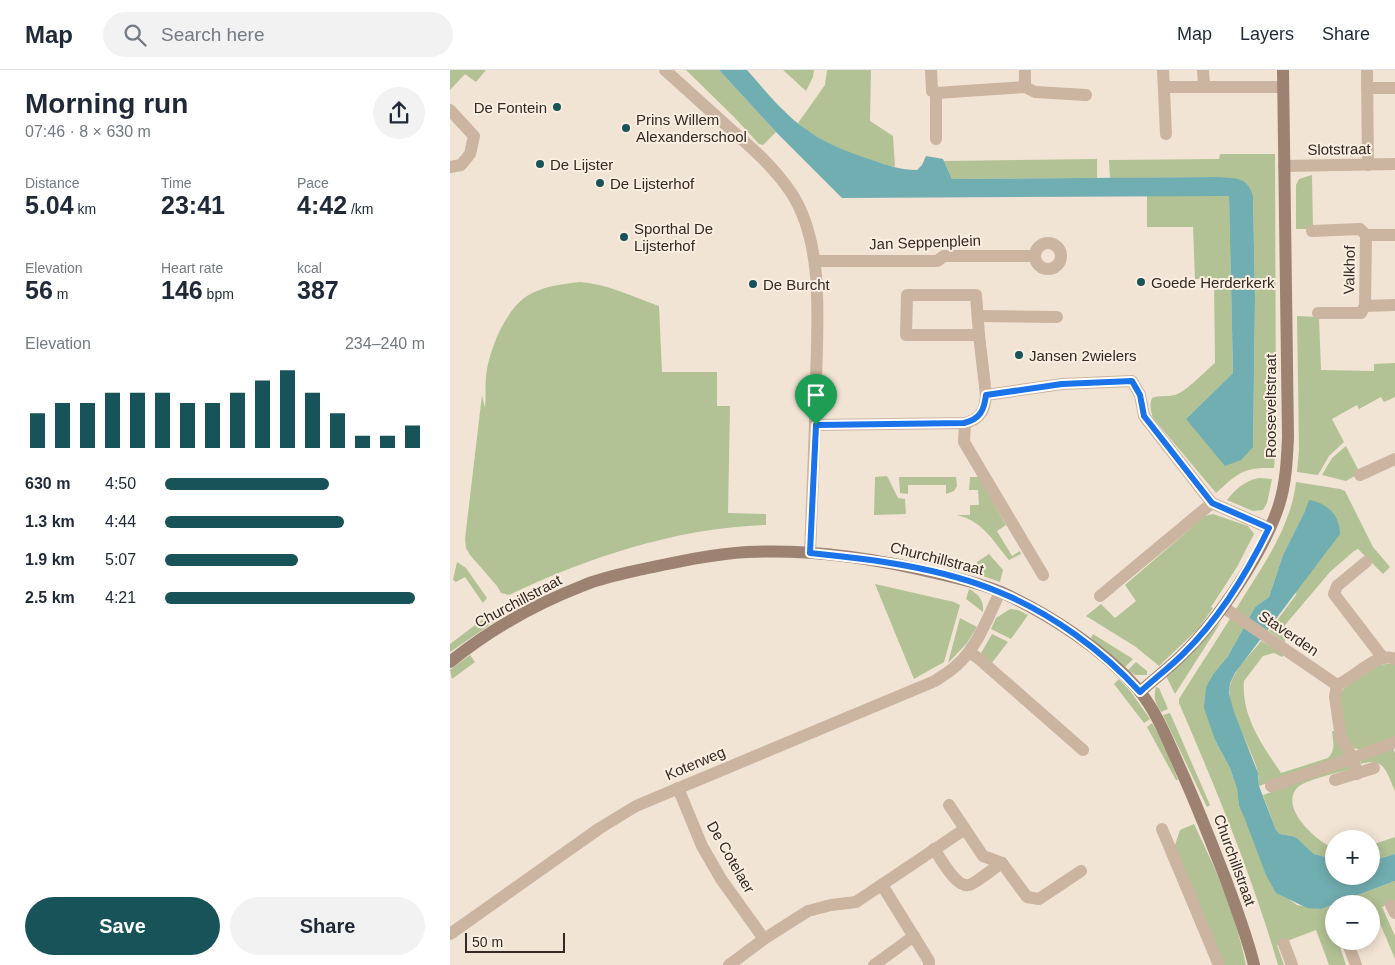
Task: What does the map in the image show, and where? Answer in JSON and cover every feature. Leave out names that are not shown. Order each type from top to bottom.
[{"type":"street","points":[[665,70],[762,156],[793,196],[803,218],[815,261],[817,324],[816,425],[810,553]]},
{"type":"street","points":[[931,70],[932,91],[936,93],[1025,87],[1035,92],[1086,95]]},
{"type":"street","points":[[1025,70],[1025,87]]},
{"type":"street","points":[[1163,70],[1166,134]]},
{"type":"street","points":[[1203,70],[1204,86]]},
{"type":"street","name":"Rooseveltstraat","points":[[1140,692],[1183,654],[1223,607],[1252,562],[1279,505],[1287,451],[1283,70]]},
{"type":"street","points":[[1367,70],[1368,165]]},
{"type":"street","points":[[1164,86],[1283,87]]},
{"type":"street","points":[[1367,88],[1395,88]]},
{"type":"street","points":[[936,93],[936,139]]},
{"type":"street","points":[[450,110],[474,136],[470,154],[461,165],[450,167]]},
{"type":"street","name":"Slotstraat","points":[[1284,166],[1395,164]]},
{"type":"street","name":"Valkhof","points":[[1312,231],[1360,229],[1366,235],[1395,235]]},
{"type":"street","name":"Valkhof","points":[[1318,313],[1361,312],[1364,306],[1366,235]]},
{"type":"street","name":"Jan Seppenplein","points":[[815,261],[937,261],[944,256],[1035,256]]},
{"type":"street","points":[[816,425],[964,423],[975,420],[984,410],[986,395],[976,295],[908,295],[906,335],[979,334]]},
{"type":"street","name":"Valkhof","points":[[1364,306],[1395,306]]},
{"type":"street","points":[[978,316],[1058,317]]},
{"type":"street","points":[[986,395],[1062,384],[1132,381],[1140,395],[1144,416],[1212,503],[1269,528]]},
{"type":"street","points":[[964,423],[964,442],[1044,575]]},
{"type":"street","points":[[1360,475],[1395,459]]},
{"type":"street","points":[[1100,596],[1212,503]]},
{"type":"street","name":"Churchillstraat","points":[[450,662],[476,641],[545,602],[584,585],[622,574],[689,559],[747,552],[810,553],[892,562],[969,581],[1000,592],[1053,621],[1096,650],[1123,673],[1140,692],[1157,718],[1200,813],[1248,940],[1254,965]]},
{"type":"street","points":[[1366,562],[1338,586],[1334,594],[1389,658]]},
{"type":"street","name":"Koterweg","points":[[450,934],[600,828],[636,806],[934,680],[957,666],[984,627],[1000,592]]},
{"type":"street","name":"Staverden","points":[[1223,607],[1337,685]]},
{"type":"street","points":[[968,652],[978,658],[1083,750]]},
{"type":"street","points":[[1357,774],[1353,758],[1341,738],[1335,697],[1337,685],[1376,660],[1389,658]]},
{"type":"street","points":[[1271,786],[1395,742]]},
{"type":"street","points":[[1335,780],[1374,768]]},
{"type":"street","name":"De Cotelaer","points":[[678,788],[702,846],[721,879],[764,939]]},
{"type":"street","points":[[949,805],[983,856],[1002,863],[1027,897],[1038,900],[1081,871]]},
{"type":"street","points":[[729,965],[744,960],[764,939],[808,910],[856,902],[965,829]]},
{"type":"street","points":[[1162,830],[1219,965]]},
{"type":"street","points":[[934,849],[961,885],[969,885],[1002,863]]},
{"type":"street","points":[[882,885],[929,961],[929,965]]},
{"type":"street","points":[[874,965],[914,936]]},
{"type":"street","points":[[1284,944],[1292,965]]},
{"type":"street","points":[[1350,950],[1356,965]]},
{"type":"green space","points":[[450,70],[486,70],[476,82],[465,74],[450,90]]},
{"type":"green space","points":[[686,70],[719,70],[776,132],[763,145],[759,144]]},
{"type":"green space","points":[[783,70],[814,70],[813,77],[806,91]]},
{"type":"green space","points":[[827,70],[871,70],[870,121],[893,136],[895,167],[870,160],[831,144],[798,123],[825,85]]},
{"type":"green space","points":[[1220,154],[1275,154],[1276,438],[1274,468],[1248,470],[1236,476],[1216,493],[1153,418],[1150,406],[1152,398],[1180,393],[1215,363],[1214,278],[1195,279],[1193,227],[1147,227],[1147,196],[1229,196],[1233,373],[1186,419],[1253,447],[1255,298],[1253,196],[1218,177],[1110,178],[1109,160],[1219,159]]},
{"type":"green space","points":[[1097,159],[1097,178],[952,179],[944,161]]},
{"type":"green space","points":[[1312,175],[1313,229],[1296,229],[1296,185],[1299,179]]},
{"type":"green space","points":[[580,282],[610,288],[659,306],[662,372],[717,372],[717,406],[730,406],[728,513],[766,514],[766,525],[733,527],[667,538],[570,568],[509,595],[501,593],[470,555],[466,548],[465,539],[482,395],[485,408],[487,367],[499,332],[519,302],[527,296],[546,288]]},
{"type":"green space","points":[[1297,316],[1319,317],[1321,370],[1374,371],[1374,364],[1395,363],[1395,397],[1384,402],[1381,397],[1359,409],[1357,405],[1332,419],[1344,442],[1329,456],[1318,475],[1297,472],[1299,450]]},
{"type":"green space","points":[[1346,446],[1360,473],[1346,481],[1322,475],[1332,458]]},
{"type":"green space","points":[[887,476],[898,498],[905,499],[906,514],[874,515],[875,477]]},
{"type":"green space","points":[[899,477],[956,477],[957,486],[954,491],[946,494],[946,485],[908,485],[908,494],[900,493]]},
{"type":"green space","points":[[970,477],[979,477],[1006,525],[997,531],[1012,556],[1020,551],[1021,554],[1009,560],[981,527],[957,515],[970,515],[970,505],[979,505],[978,490],[969,490]]},
{"type":"green space","points":[[1259,478],[1272,479],[1267,503],[1263,510],[1253,511],[1227,500],[1241,486]]},
{"type":"green space","points":[[1296,482],[1345,491],[1373,547],[1390,567],[1383,574],[1358,549],[1354,551],[1330,572],[1285,625],[1285,642],[1269,631],[1296,595],[1305,511],[1283,555],[1269,597],[1255,607],[1228,656],[1214,673],[1215,740],[1230,768],[1237,789],[1239,806],[1290,900],[1297,905],[1321,909],[1325,907],[1325,950],[1341,950],[1346,965],[1329,965],[1316,930],[1277,945],[1284,965],[1278,965],[1245,865],[1179,703],[1179,699],[1261,569],[1283,528]]},
{"type":"green space","points":[[1213,514],[1248,526],[1254,534],[1237,567],[1211,607],[1213,608],[1198,629],[1159,666],[1136,647],[1086,616],[1101,604],[1115,618],[1136,601],[1125,585],[1205,516]]},
{"type":"green space","points":[[989,554],[1003,570],[1000,582],[974,573],[977,562]]},
{"type":"green space","points":[[457,562],[466,568],[487,598],[483,603],[465,577],[456,582],[453,580]]},
{"type":"green space","points":[[875,584],[960,605],[944,662],[914,679]]},
{"type":"green space","points":[[969,589],[980,598],[983,604],[983,612],[966,599]]},
{"type":"green space","points":[[1010,609],[1018,610],[1028,615],[1011,639],[991,629],[996,618]]},
{"type":"green space","points":[[491,613],[497,614],[500,618],[450,652],[450,644]]},
{"type":"green space","points":[[960,618],[977,627],[967,643],[948,663]]},
{"type":"green space","points":[[1221,622],[1175,694],[1166,676]]},
{"type":"green space","points":[[992,634],[1008,642],[991,664],[980,655]]},
{"type":"green space","points":[[1093,634],[1133,659],[1125,667],[1091,638]]},
{"type":"green space","points":[[1261,641],[1284,654],[1282,657],[1274,653],[1263,656],[1244,681],[1244,694],[1246,706],[1255,730],[1281,773],[1328,758],[1333,749],[1332,731],[1335,731],[1348,755],[1259,786],[1255,764],[1235,715],[1229,692],[1231,682],[1237,671]]},
{"type":"green space","points":[[470,655],[475,662],[452,679],[450,670]]},
{"type":"green space","points":[[1136,662],[1147,671],[1147,675],[1135,675],[1128,670]]},
{"type":"green space","points":[[1395,663],[1395,737],[1360,750],[1354,748],[1347,741],[1340,696],[1343,689],[1378,665]]},
{"type":"green space","points":[[1119,679],[1131,692],[1150,719],[1144,723],[1114,684]]},
{"type":"green space","points":[[1156,687],[1159,688],[1168,709],[1161,712],[1155,700]]},
{"type":"green space","points":[[1170,713],[1210,805],[1207,807],[1163,715]]},
{"type":"green space","points":[[1152,723],[1162,740],[1178,780],[1176,780],[1147,727]]},
{"type":"green space","points":[[1393,748],[1395,753],[1395,791],[1384,767],[1375,762],[1360,764],[1362,759]]},
{"type":"green space","points":[[1350,763],[1352,769],[1307,782],[1297,788],[1293,796],[1296,814],[1302,823],[1325,844],[1325,857],[1314,854],[1297,838],[1280,834],[1276,830],[1263,795]]},
{"type":"green space","points":[[1194,824],[1224,893],[1242,946],[1246,965],[1225,965],[1174,848],[1180,830]]},
{"type":"green space","points":[[1395,837],[1395,854],[1380,858],[1380,842]]},
{"type":"green space","points":[[1395,881],[1395,901],[1382,907],[1395,936],[1395,959],[1380,923],[1380,895],[1358,895]]},
{"type":"water","points":[[719,70],[747,70],[795,121],[811,133],[845,150],[899,168],[917,170],[922,165],[926,156],[943,159],[952,179],[1218,177],[1244,182],[1248,185],[1253,196],[1255,298],[1253,447],[1241,460],[1225,466],[1186,419],[1233,373],[1229,196],[842,198],[776,132]]},
{"type":"water","points":[[1309,500],[1327,507],[1338,521],[1340,534],[1235,673],[1230,683],[1229,693],[1234,712],[1258,773],[1259,786],[1276,830],[1280,834],[1297,838],[1314,854],[1325,857],[1325,885],[1380,885],[1380,858],[1395,854],[1395,881],[1358,895],[1325,895],[1325,907],[1321,909],[1307,908],[1276,893],[1266,875],[1239,806],[1237,789],[1230,768],[1215,740],[1204,708],[1206,687],[1214,673],[1228,656],[1255,607],[1269,597],[1283,555]]},
{"type":"place","name":"De Fontein","points":[[557,107]]},
{"type":"place","name":"Prins Willem Alexanderschool","points":[[626,128]]},
{"type":"place","name":"De Lijster","points":[[540,164]]},
{"type":"place","name":"De Lijsterhof","points":[[600,183]]},
{"type":"place","name":"Sporthal De Lijsterhof","points":[[624,237]]},
{"type":"place","name":"Goede Herderkerk","points":[[1141,282]]},
{"type":"place","name":"De Burcht","points":[[753,284]]},
{"type":"place","name":"Jansen 2wielers","points":[[1019,355]]},
{"type":"route","points":[[1132,381],[1140,395],[1144,416],[1212,503],[1269,528],[1252,562],[1223,607],[1183,654],[1140,692],[1123,673],[1096,650],[1053,621],[1000,592],[969,581],[892,562],[810,553],[816,425],[964,423],[975,420],[980,416],[984,410],[986,395],[1062,384],[1132,381]]}]
